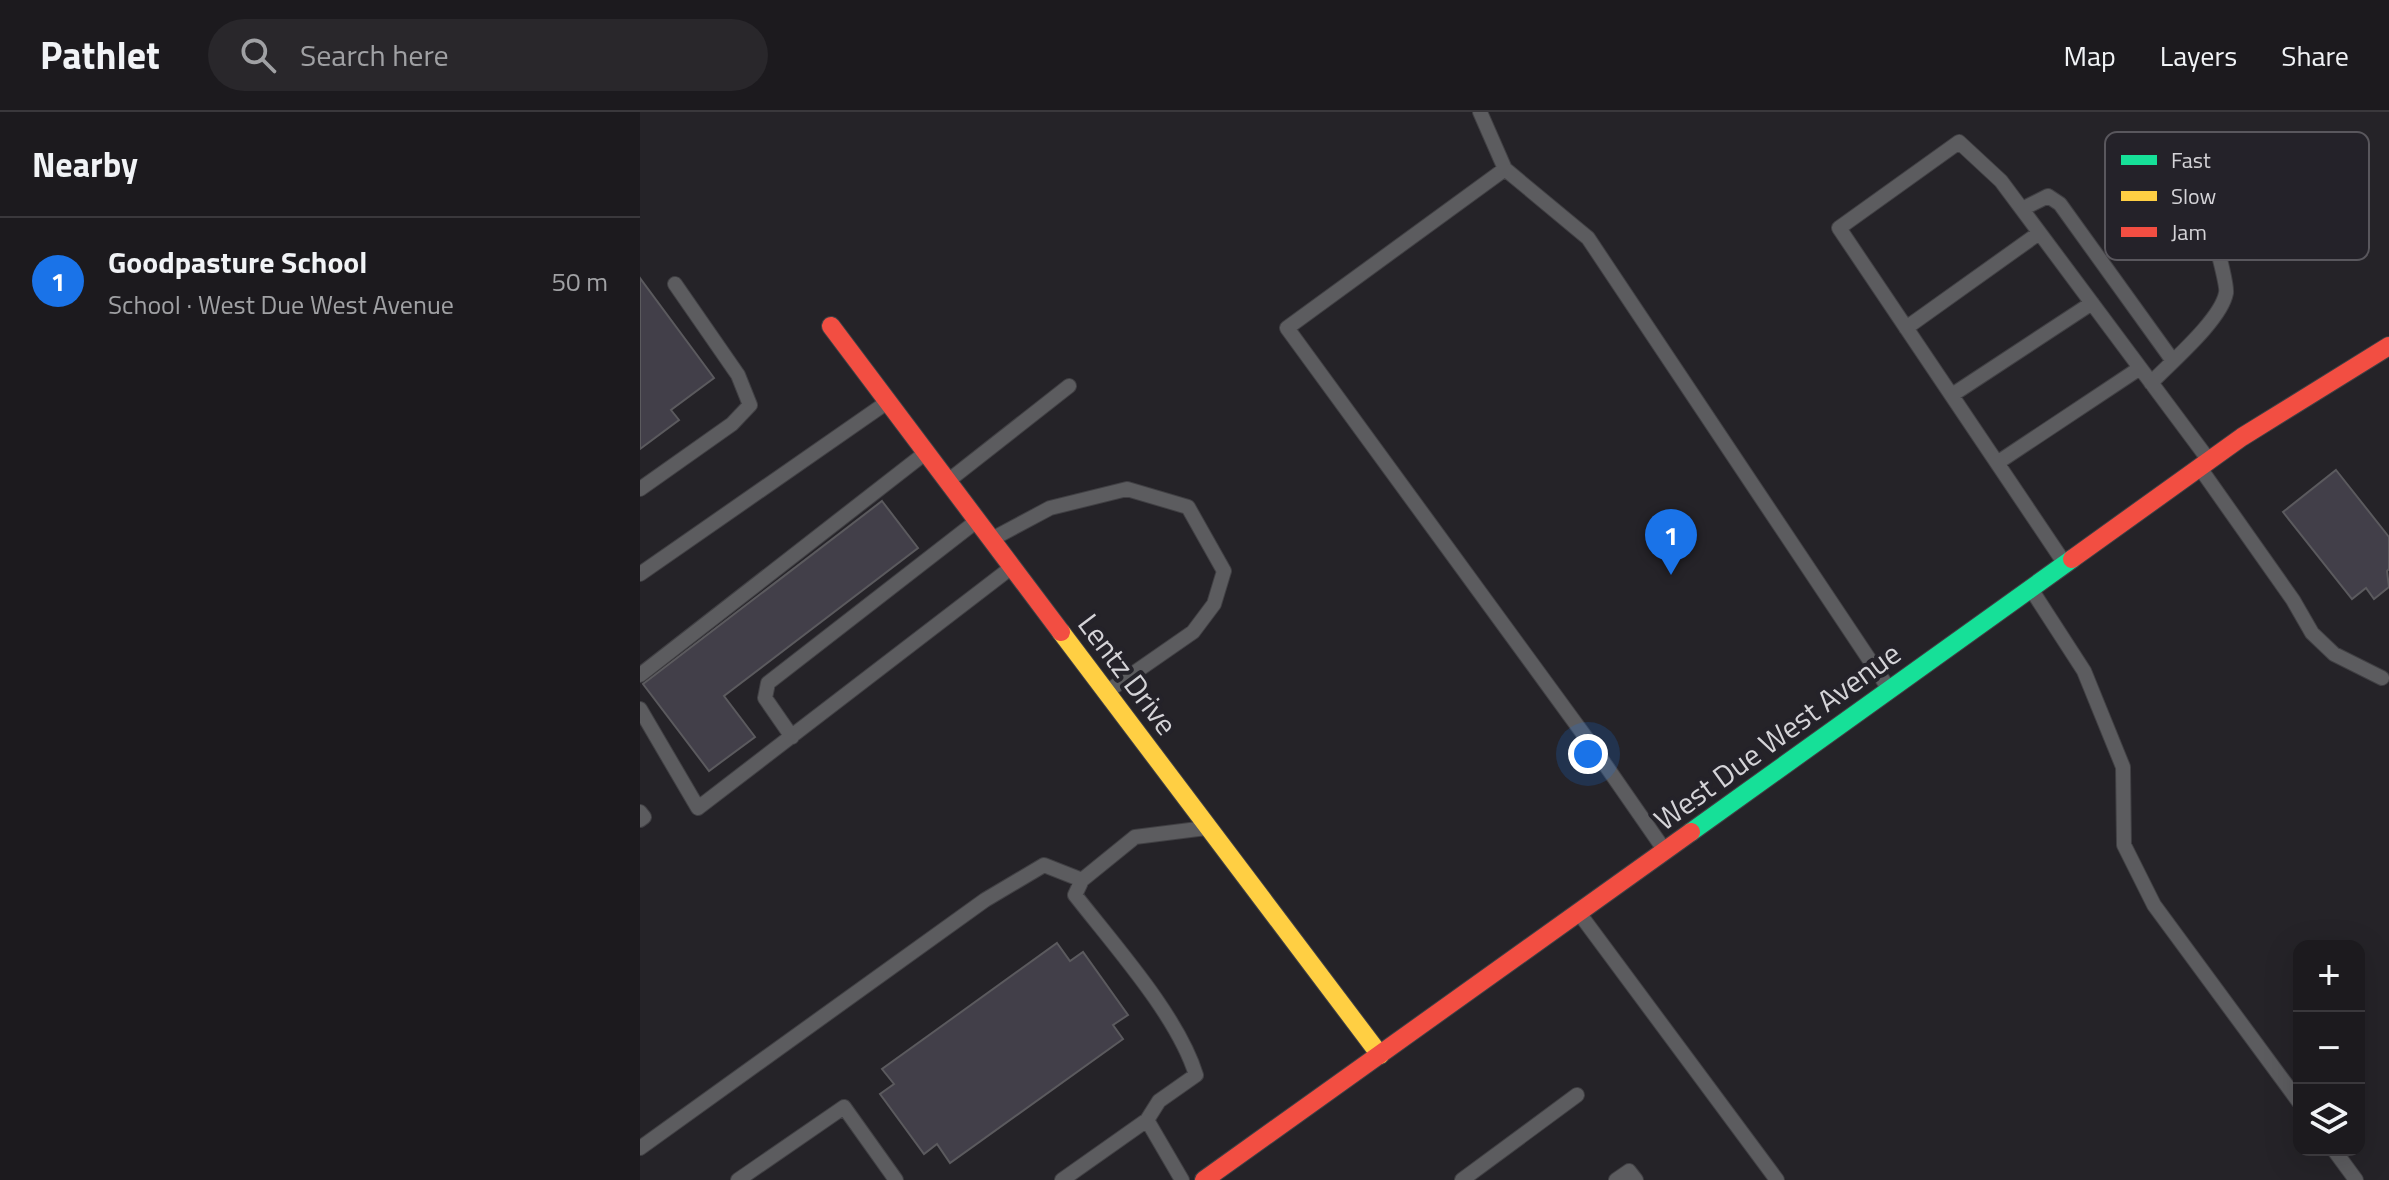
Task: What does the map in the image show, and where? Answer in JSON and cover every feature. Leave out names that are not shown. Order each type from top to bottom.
[{"type":"main road","name":"Lentz Drive","points":[[831,326],[1380,1055]]},
{"type":"main road","name":"West Due West Avenue","points":[[1204,1180],[2242,437],[2389,346]]},
{"type":"lane","points":[[1480,112],[1505,169],[1588,238],[1890,690]]},
{"type":"lane","points":[[2065,564],[1839,228],[1959,142],[2001,181],[2151,383],[2312,633],[2334,654],[2382,678]]},
{"type":"lane","points":[[1505,169],[1287,328],[1586,737],[1665,851]]},
{"type":"lane","points":[[2022,209],[2048,196],[2060,204],[2173,361]]},
{"type":"lane","points":[[1906,328],[2039,233]]},
{"type":"lane","points":[[2151,383],[2218,312],[2227,291],[2219,260]]},
{"type":"lane","points":[[640,489],[732,424],[750,405],[738,375],[675,284]]},
{"type":"lane","points":[[1952,395],[2092,303]]},
{"type":"lane","points":[[1997,463],[2140,368]]},
{"type":"lane","points":[[947,481],[1069,386]]},
{"type":"lane","points":[[640,574],[888,401]]},
{"type":"lane","points":[[640,675],[926,452]]},
{"type":"lane","points":[[992,539],[1050,508],[1127,489],[1188,507],[1224,571],[1214,604],[1193,632],[1107,692]]},
{"type":"lane","points":[[792,737],[765,698],[768,683],[978,520]]},
{"type":"lane","points":[[640,709],[698,808],[1013,567]]},
{"type":"lane","points":[[2031,589],[2084,671],[2123,767],[2124,845],[2154,905],[2293,1094]]},
{"type":"lane","points":[[640,812],[644,817],[640,820]]},
{"type":"lane","points":[[1062,1180],[1147,1120],[1159,1101],[1196,1075],[1190,1055],[1152,994],[1075,895],[1082,880],[1135,837],[1209,827]]},
{"type":"lane","points":[[640,1148],[985,900],[1044,865],[1082,880]]},
{"type":"lane","points":[[1578,913],[1777,1180]]},
{"type":"lane","points":[[1462,1180],[1577,1095]]},
{"type":"lane","points":[[738,1180],[844,1107],[896,1180]]},
{"type":"lane","points":[[1147,1120],[1182,1180]]},
{"type":"lane","points":[[2338,1156],[2356,1180]]},
{"type":"lane","points":[[1616,1180],[1629,1171],[1636,1180]]},
{"type":"building","points":[[640,278],[714,378],[671,410],[679,420],[640,449]]},
{"type":"building","points":[[2336,470],[2389,537],[2389,587],[2374,599],[2366,588],[2352,599],[2283,512]]},
{"type":"building","points":[[882,501],[918,548],[724,696],[755,737],[709,771],[643,684]]},
{"type":"building","points":[[1057,943],[1070,961],[1083,952],[1128,1015],[1113,1025],[1123,1039],[950,1163],[937,1144],[924,1154],[880,1094],[894,1084],[882,1069]]},
{"type":"traffic: fast","points":[[1691,832],[2072,559]]},
{"type":"traffic: slow","points":[[1061,632],[1380,1055]]},
{"type":"traffic: jam","points":[[831,326],[1061,632]]},
{"type":"traffic: jam","points":[[2072,559],[2242,437],[2389,346]]},
{"type":"traffic: jam","points":[[1204,1180],[1691,832]]},
{"type":"place","name":"Goodpasture School","points":[[1671,575]]}]
